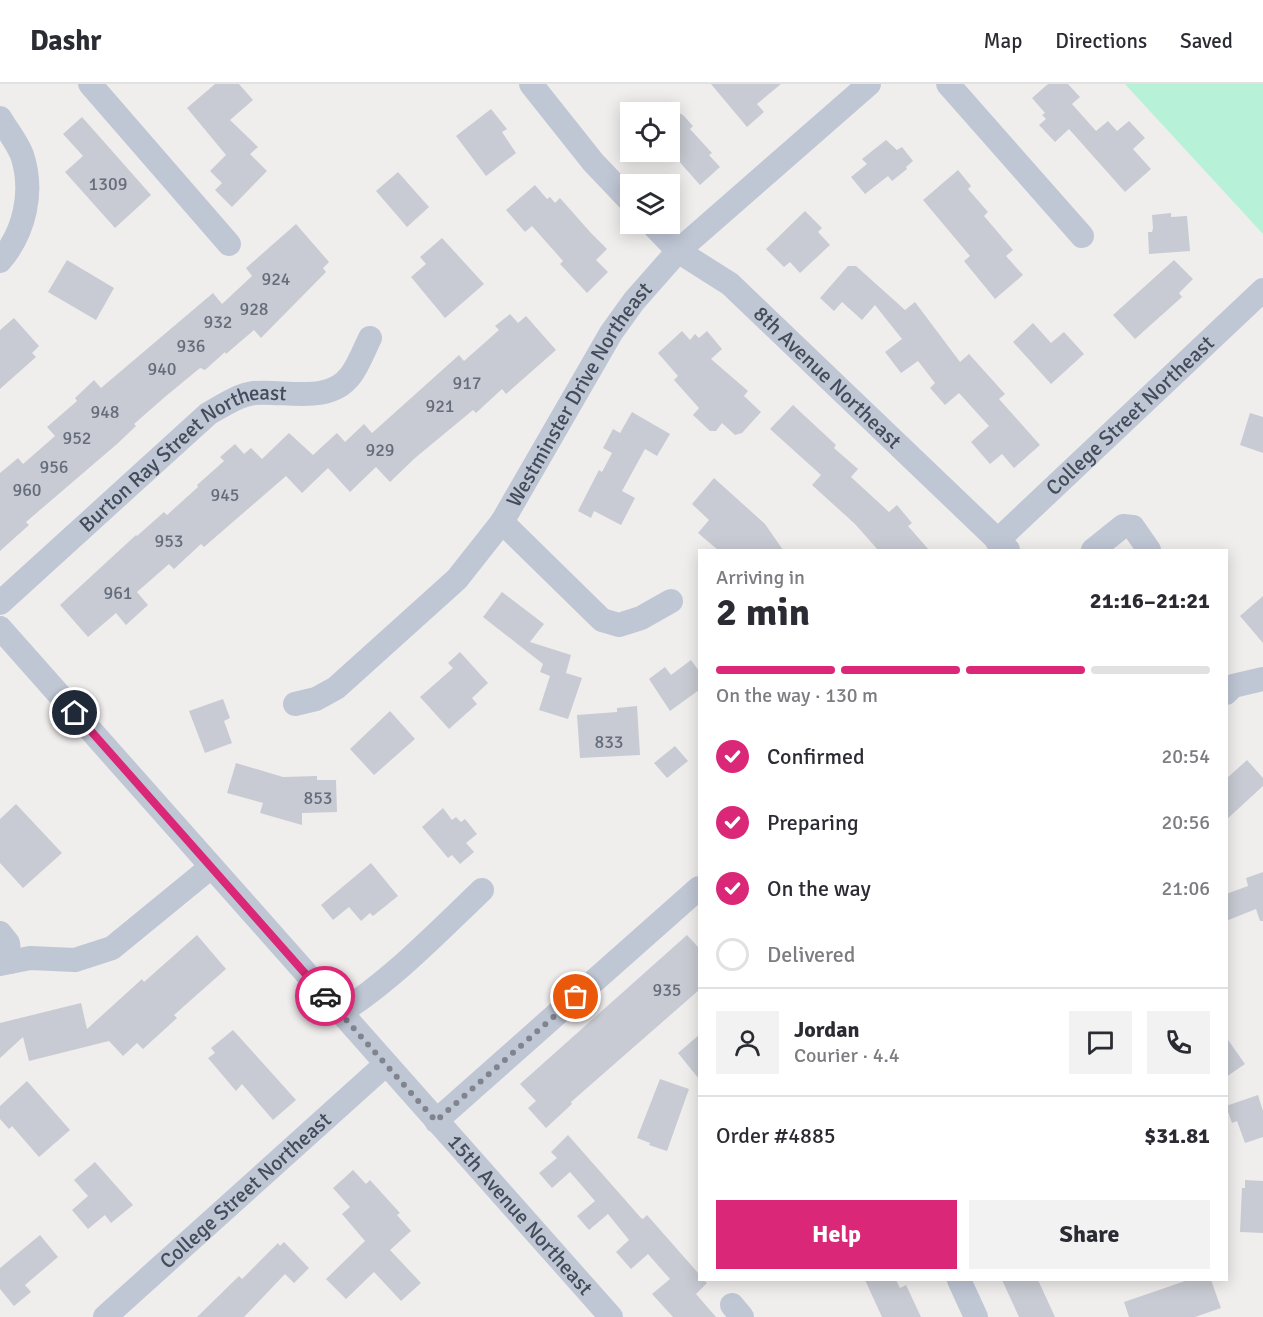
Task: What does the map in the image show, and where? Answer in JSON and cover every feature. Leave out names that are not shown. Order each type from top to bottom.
[{"type":"street","points":[[90,84],[229,244]]},
{"type":"street","points":[[531,84],[592,162],[620,191]]},
{"type":"street","name":"Westminster Drive Northeast","points":[[295,704],[316,699],[336,688],[456,579],[502,522],[611,333],[634,301],[678,251],[869,84]]},
{"type":"street","points":[[948,84],[1082,236]]},
{"type":"street","points":[[0,118],[21,154],[28,190],[22,221],[9,250],[0,261]]},
{"type":"street","name":"8th Avenue Northeast","points":[[662,234],[678,251],[730,284],[1003,546]]},
{"type":"street","name":"College Street Northeast","points":[[1003,546],[1263,290]]},
{"type":"street","name":"Burton Ray Street Northeast","points":[[0,603],[208,414],[229,402],[253,393],[312,394],[334,390],[350,376],[370,338]]},
{"type":"street","points":[[502,522],[602,620],[620,625],[642,618],[671,601]]},
{"type":"street","points":[[1094,549],[1123,526],[1133,527],[1148,549]]},
{"type":"street","name":"15th Avenue Northeast","points":[[0,628],[611,1317]]},
{"type":"street","points":[[1228,691],[1233,686],[1263,679]]},
{"type":"street","points":[[0,933],[8,943],[5,963],[30,958],[75,960],[112,948],[211,867]]},
{"type":"street","points":[[436,1121],[698,889]]},
{"type":"street","points":[[340,1013],[361,1000],[433,938],[482,890]]},
{"type":"street","name":"College Street Northeast","points":[[105,1317],[386,1064]]},
{"type":"street","points":[[958,1281],[976,1317]]},
{"type":"green space","points":[[1125,84],[1263,84],[1263,234]]},
{"type":"building","points":[[215,84],[239,84],[253,100],[230,120],[258,147],[250,154],[267,171],[232,207],[215,190],[222,183],[210,171],[226,155],[187,108]]},
{"type":"building","points":[[711,84],[781,84],[757,104],[764,112],[747,127]]},
{"type":"building","points":[[1048,84],[1068,84],[1080,97],[1072,104],[1096,131],[1108,121],[1117,131],[1129,121],[1145,138],[1133,149],[1151,169],[1125,192],[1069,129],[1055,142],[1039,125],[1046,119],[1042,115],[1045,113],[1032,98]]},
{"type":"building","points":[[491,109],[507,129],[502,132],[516,153],[486,176],[456,136]]},
{"type":"building","points":[[680,114],[693,126],[690,129],[712,153],[709,155],[720,167],[700,185],[680,162]]},
{"type":"building","points":[[82,117],[151,195],[115,228],[65,172],[83,156],[63,134]]},
{"type":"building","points":[[886,140],[897,150],[902,147],[913,161],[892,181],[888,176],[865,194],[851,177],[867,164],[862,159]]},
{"type":"building","points":[[958,170],[971,186],[968,189],[988,212],[984,216],[1013,250],[1006,256],[1023,275],[995,299],[964,261],[970,256],[923,200]]},
{"type":"building","points":[[398,172],[429,207],[407,227],[376,191]]},
{"type":"building","points":[[535,185],[547,199],[550,197],[555,203],[560,198],[607,249],[596,260],[608,272],[587,293],[560,264],[563,261],[532,226],[525,232],[506,210]]},
{"type":"building","points":[[805,211],[822,228],[818,232],[830,245],[800,273],[790,262],[784,267],[766,249]]},
{"type":"building","points":[[1171,213],[1171,217],[1187,216],[1190,251],[1149,254],[1148,232],[1152,232],[1153,228],[1152,215]]},
{"type":"building","points":[[296,224],[329,262],[323,268],[326,272],[261,338],[254,330],[205,370],[200,368],[166,396],[134,424],[136,426],[117,444],[26,522],[29,525],[0,551],[0,473],[18,458],[23,464],[55,436],[47,427],[77,401],[75,398],[94,380],[101,388],[213,293],[222,304],[252,276],[246,268]]},
{"type":"building","points":[[442,238],[484,284],[445,318],[411,277],[426,264],[420,257]]},
{"type":"building","points":[[67,260],[114,288],[96,320],[48,292]]},
{"type":"building","points":[[1174,260],[1193,279],[1179,293],[1182,297],[1135,339],[1113,315]]},
{"type":"building","points":[[848,266],[856,266],[905,310],[915,302],[960,362],[969,354],[1005,394],[999,399],[1040,445],[1014,468],[1002,454],[990,464],[971,442],[989,426],[959,393],[945,405],[930,388],[935,383],[918,361],[901,373],[885,352],[902,339],[875,305],[862,320],[842,302],[834,311],[820,298]]},
{"type":"building","points":[[510,314],[518,323],[526,316],[556,350],[506,394],[502,389],[476,413],[473,410],[390,482],[376,467],[350,492],[328,468],[302,493],[286,476],[204,547],[201,544],[174,569],[169,564],[137,592],[148,605],[126,625],[116,613],[88,637],[60,605],[136,535],[164,512],[167,515],[198,487],[197,485],[224,461],[220,457],[235,444],[244,454],[251,448],[262,459],[289,433],[313,455],[337,433],[345,442],[364,424],[372,433],[459,355],[464,361],[499,330],[495,326]]},
{"type":"building","points":[[14,318],[39,346],[32,353],[36,357],[0,389],[0,330]]},
{"type":"building","points":[[1033,323],[1051,343],[1064,332],[1084,354],[1051,384],[1013,342]]},
{"type":"building","points":[[682,331],[690,340],[695,334],[699,338],[707,331],[722,349],[711,359],[748,391],[744,396],[761,412],[742,433],[735,435],[722,423],[716,431],[710,431],[693,415],[699,408],[674,380],[678,376],[658,353]]},
{"type":"building","points":[[793,405],[836,445],[834,448],[858,469],[851,477],[889,512],[897,505],[912,523],[908,526],[928,549],[877,549],[855,524],[812,485],[821,475],[770,429]]},
{"type":"building","points":[[632,412],[670,434],[657,456],[645,449],[622,491],[635,498],[621,525],[594,511],[591,518],[578,511],[599,470],[602,472],[612,453],[603,448],[613,429],[620,433]]},
{"type":"building","points":[[1250,413],[1263,417],[1263,453],[1240,445]]},
{"type":"building","points":[[714,478],[765,524],[782,549],[717,549],[698,533],[709,520],[692,504]]},
{"type":"building","points":[[502,592],[544,624],[530,642],[571,655],[566,673],[582,678],[568,719],[539,710],[550,676],[540,672],[543,664],[483,617]]},
{"type":"building","points":[[1263,596],[1263,643],[1240,616]]},
{"type":"building","points":[[460,652],[488,683],[472,698],[477,704],[449,729],[420,697],[453,668],[448,663]]},
{"type":"building","points":[[691,660],[698,670],[698,691],[670,711],[649,679],[665,667],[671,675]]},
{"type":"building","points":[[223,699],[230,718],[224,721],[232,743],[205,753],[189,711]]},
{"type":"building","points":[[637,706],[640,755],[580,758],[577,715],[617,712],[617,708]]},
{"type":"building","points":[[390,711],[415,739],[374,775],[350,749]]},
{"type":"building","points":[[675,746],[688,761],[667,778],[654,763]]},
{"type":"building","points":[[1247,760],[1263,778],[1263,786],[1228,818],[1228,777]]},
{"type":"building","points":[[236,763],[283,777],[317,776],[317,780],[336,780],[337,812],[302,813],[302,825],[260,813],[263,803],[227,793]]},
{"type":"building","points":[[16,804],[62,853],[23,888],[0,863],[0,819]]},
{"type":"building","points":[[443,808],[452,820],[456,817],[461,822],[465,819],[477,834],[466,843],[474,852],[460,864],[452,855],[448,858],[422,827]]},
{"type":"building","points":[[371,863],[398,896],[373,916],[370,913],[361,921],[349,907],[333,920],[321,905]]},
{"type":"building","points":[[1263,872],[1263,921],[1260,921],[1256,909],[1228,920],[1228,893],[1248,886],[1246,878]]},
{"type":"building","points":[[197,935],[226,969],[174,1015],[177,1018],[143,1049],[137,1043],[123,1056],[109,1041],[29,1061],[23,1037],[0,1058],[0,1023],[81,1003],[87,1029],[142,979],[144,982]]},
{"type":"building","points":[[687,935],[698,947],[698,991],[571,1102],[572,1104],[546,1128],[528,1108],[536,1101],[520,1084]]},
{"type":"building","points":[[233,1030],[296,1100],[273,1120],[242,1084],[236,1091],[208,1058],[215,1053],[211,1048]]},
{"type":"building","points":[[698,1036],[698,1078],[678,1053]]},
{"type":"building","points":[[1228,1040],[1245,1064],[1228,1076]]},
{"type":"building","points":[[660,1079],[689,1089],[667,1151],[637,1138]]},
{"type":"building","points":[[27,1081],[70,1130],[39,1157],[12,1126],[9,1129],[0,1119],[0,1106]]},
{"type":"building","points":[[1258,1095],[1263,1111],[1263,1137],[1245,1143],[1237,1121],[1232,1123],[1228,1105]]},
{"type":"building","points":[[568,1135],[641,1218],[647,1215],[698,1273],[698,1281],[707,1283],[696,1294],[716,1317],[673,1317],[652,1294],[670,1279],[648,1254],[631,1269],[616,1252],[629,1240],[608,1214],[589,1230],[577,1216],[595,1201],[570,1172],[552,1188],[539,1173],[557,1158],[551,1152]]},
{"type":"building","points":[[95,1162],[133,1205],[111,1223],[105,1215],[88,1229],[72,1210],[88,1196],[74,1180]]},
{"type":"building","points":[[353,1170],[366,1184],[370,1180],[400,1213],[397,1215],[411,1231],[390,1250],[421,1283],[401,1301],[374,1272],[346,1299],[326,1279],[365,1241],[342,1214],[350,1207],[333,1188]]},
{"type":"building","points":[[1245,1180],[1263,1181],[1263,1233],[1240,1232],[1242,1188],[1245,1188]]},
{"type":"building","points":[[40,1235],[58,1257],[25,1285],[31,1292],[14,1306],[0,1289],[0,1268]]},
{"type":"building","points":[[284,1242],[309,1268],[294,1283],[285,1274],[244,1317],[197,1317],[239,1276],[242,1279],[278,1243],[280,1246]]},
{"type":"building","points":[[865,1281],[896,1281],[900,1288],[906,1285],[921,1317],[882,1317]]},
{"type":"building","points":[[1002,1281],[1038,1281],[1055,1317],[1019,1317]]},
{"type":"building","points":[[1185,1281],[1211,1281],[1221,1308],[1195,1317],[1129,1317],[1124,1302]]},
{"type":"way so far","points":[[325,996],[436,1121],[576,997]]},
{"type":"route","points":[[75,713],[325,996]]}]
